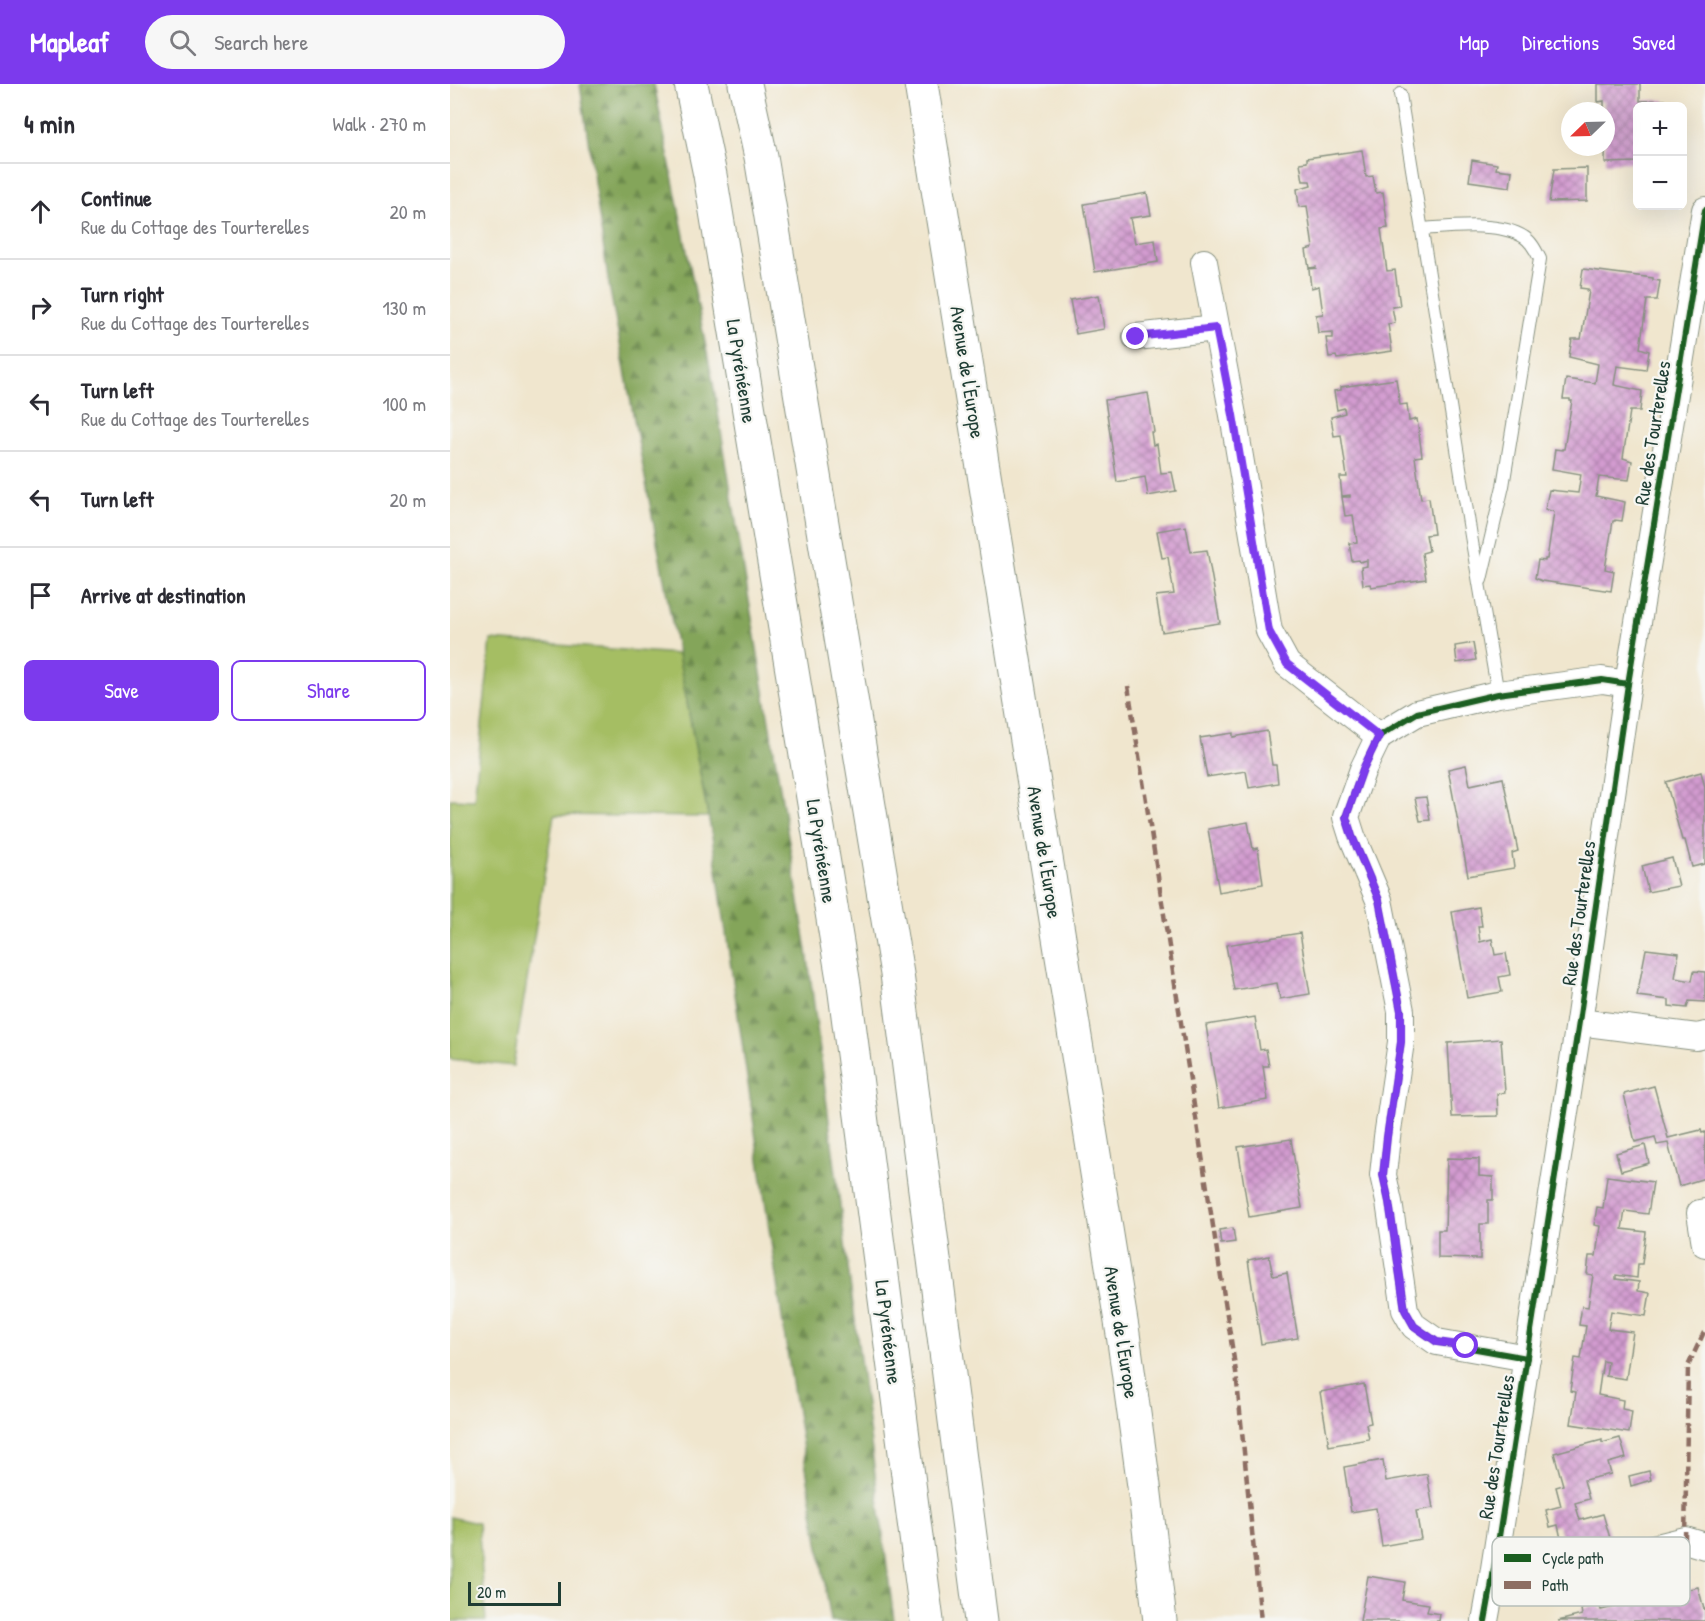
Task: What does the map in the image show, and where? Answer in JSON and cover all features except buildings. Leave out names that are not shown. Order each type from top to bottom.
[{"type":"main road","name":"La Pyrénéenne","points":[[691,84],[710,175],[844,985],[927,1621]]},
{"type":"main road","points":[[745,84],[761,157],[897,974],[981,1621]]},
{"type":"main road","name":"Avenue de l'Europe","points":[[921,84],[1123,1334],[1160,1621]]},
{"type":"street","name":"Rue des Tourterelles","points":[[1499,1537],[1579,1022],[1628,684],[1705,210]]},
{"type":"street","points":[[1204,262],[1233,415],[1269,631],[1287,664],[1379,736]]},
{"type":"street","points":[[1136,337],[1216,328]]},
{"type":"street","points":[[1527,1358],[1437,1342],[1414,1326],[1405,1310],[1383,1175],[1401,1042],[1401,1011],[1379,900],[1346,817],[1363,769],[1379,736],[1417,713],[1498,693],[1602,680],[1628,684]]},
{"type":"street","points":[[1579,1022],[1697,1037],[1705,1035]]},
{"type":"street","points":[[1705,1212],[1700,1213],[1705,1244]]},
{"type":"street","points":[[1690,1542],[1705,1546]]},
{"type":"street","name":"Rue des Tourterelles","points":[[1485,1621],[1492,1582]]},
{"type":"lane","points":[[1401,94],[1498,693]]},
{"type":"lane","points":[[1422,229],[1465,226],[1505,229],[1524,237],[1535,248],[1540,259],[1503,486],[1480,584]]},
{"type":"green space","points":[[580,84],[654,84],[713,383],[807,951],[894,1621],[831,1621],[786,1345],[712,836],[609,285]]},
{"type":"green space","points":[[491,640],[678,654],[708,817],[554,815],[513,1066],[450,1059],[450,799],[474,800]]},
{"type":"green space","points":[[450,1517],[478,1523],[486,1621],[450,1621]]},
{"type":"marked path","points":[[1128,686],[1236,1372],[1261,1621]]},
{"type":"marked path","points":[[1685,1537],[1688,1366],[1705,1330]]},
{"type":"cycle path","points":[[1499,1537],[1579,1022],[1628,684],[1705,210]]},
{"type":"cycle path","points":[[1527,1358],[1437,1342],[1414,1326],[1405,1310],[1383,1175],[1401,1042],[1401,1011],[1379,900],[1346,817],[1363,769],[1379,736],[1417,713],[1498,694],[1602,680],[1628,684]]},
{"type":"cycle path","points":[[1485,1621],[1492,1582]]},
{"type":"route","points":[[1136,337],[1216,328],[1269,631],[1287,664],[1379,736],[1363,769],[1346,817],[1379,900],[1401,1011],[1401,1042],[1383,1175],[1405,1310],[1414,1326],[1437,1342],[1466,1346]]}]
